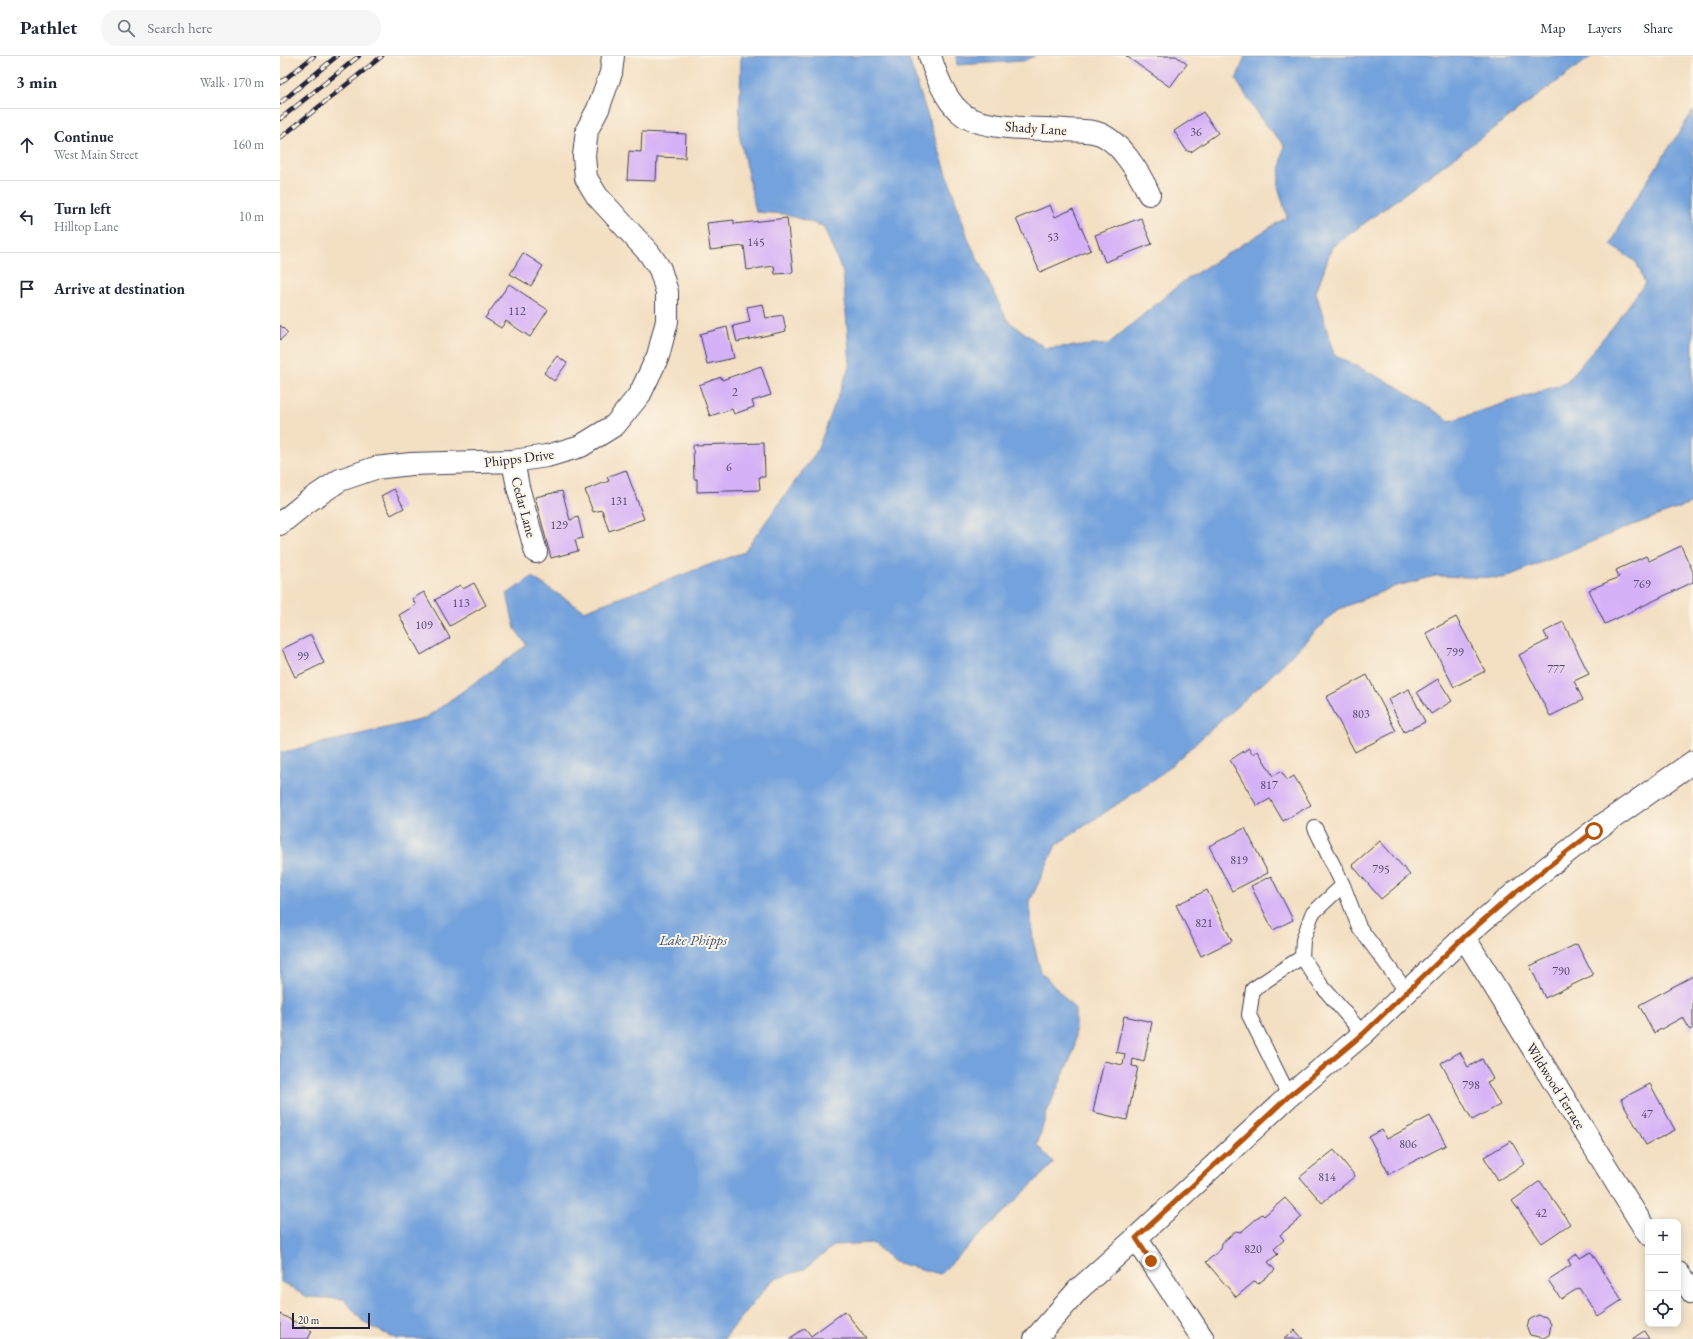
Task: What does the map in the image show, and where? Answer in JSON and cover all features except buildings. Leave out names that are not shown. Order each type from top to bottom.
[{"type":"street","name":"Phipps Drive","points":[[280,524],[307,502],[340,480],[375,468],[411,464],[513,461],[547,456],[581,446],[615,425],[640,394],[658,356],[667,321],[667,292],[660,269],[649,254],[597,196],[586,178],[584,156],[587,130],[598,109],[611,73],[613,56]]},
{"type":"street","name":"Shady Lane","points":[[930,56],[936,74],[948,98],[964,116],[981,123],[1097,133],[1114,143],[1127,157],[1141,176],[1149,194]]},
{"type":"street","name":"Cedar Lane","points":[[513,461],[518,487],[536,552]]},
{"type":"street","points":[[1035,1339],[1078,1290],[1289,1096],[1363,1034],[1464,937],[1517,891],[1594,831],[1693,762]]},
{"type":"street","name":"Wildwood Terrace","points":[[1464,937],[1645,1229]]},
{"type":"street","points":[[1136,1238],[1203,1339]]},
{"type":"street","points":[[1681,1277],[1693,1292]]},
{"type":"lane","points":[[1315,828],[1343,885],[1360,927],[1407,992]]},
{"type":"lane","points":[[1343,885],[1312,914],[1303,940],[1302,957],[1321,985],[1363,1034]]},
{"type":"lane","points":[[1289,1096],[1249,1015],[1253,989],[1302,957]]},
{"type":"water","name":"Lake Phipps","points":[[741,56],[908,56],[969,241],[1007,320],[1045,348],[1108,344],[1185,280],[1287,217],[1278,186],[1284,145],[1260,118],[1236,80],[1245,56],[1592,56],[1332,247],[1316,292],[1334,355],[1396,386],[1450,421],[1566,383],[1615,324],[1645,283],[1636,262],[1611,245],[1625,215],[1693,111],[1693,503],[1625,528],[1504,578],[1435,576],[1393,587],[1337,610],[1271,676],[1158,777],[1056,845],[1030,901],[1033,941],[1041,972],[1075,1009],[1075,1048],[1047,1112],[1037,1145],[1054,1163],[940,1274],[894,1262],[872,1243],[835,1245],[803,1270],[772,1280],[724,1339],[396,1339],[364,1323],[344,1299],[307,1297],[280,1281],[280,753],[424,719],[527,645],[515,629],[507,594],[532,577],[584,611],[744,552],[817,451],[850,365],[843,273],[823,226],[784,214],[756,212],[739,134]]},
{"type":"water","points":[[956,56],[1035,56],[1023,61],[957,65]]},
{"type":"railway","points":[[280,83],[314,56]]},
{"type":"railway","points":[[280,103],[337,56]]},
{"type":"railway","points":[[280,119],[359,56]]},
{"type":"railway","points":[[280,138],[382,56]]},
{"type":"route","points":[[1151,1261],[1136,1238],[1289,1096],[1363,1034],[1464,937],[1517,891],[1594,831]]}]
